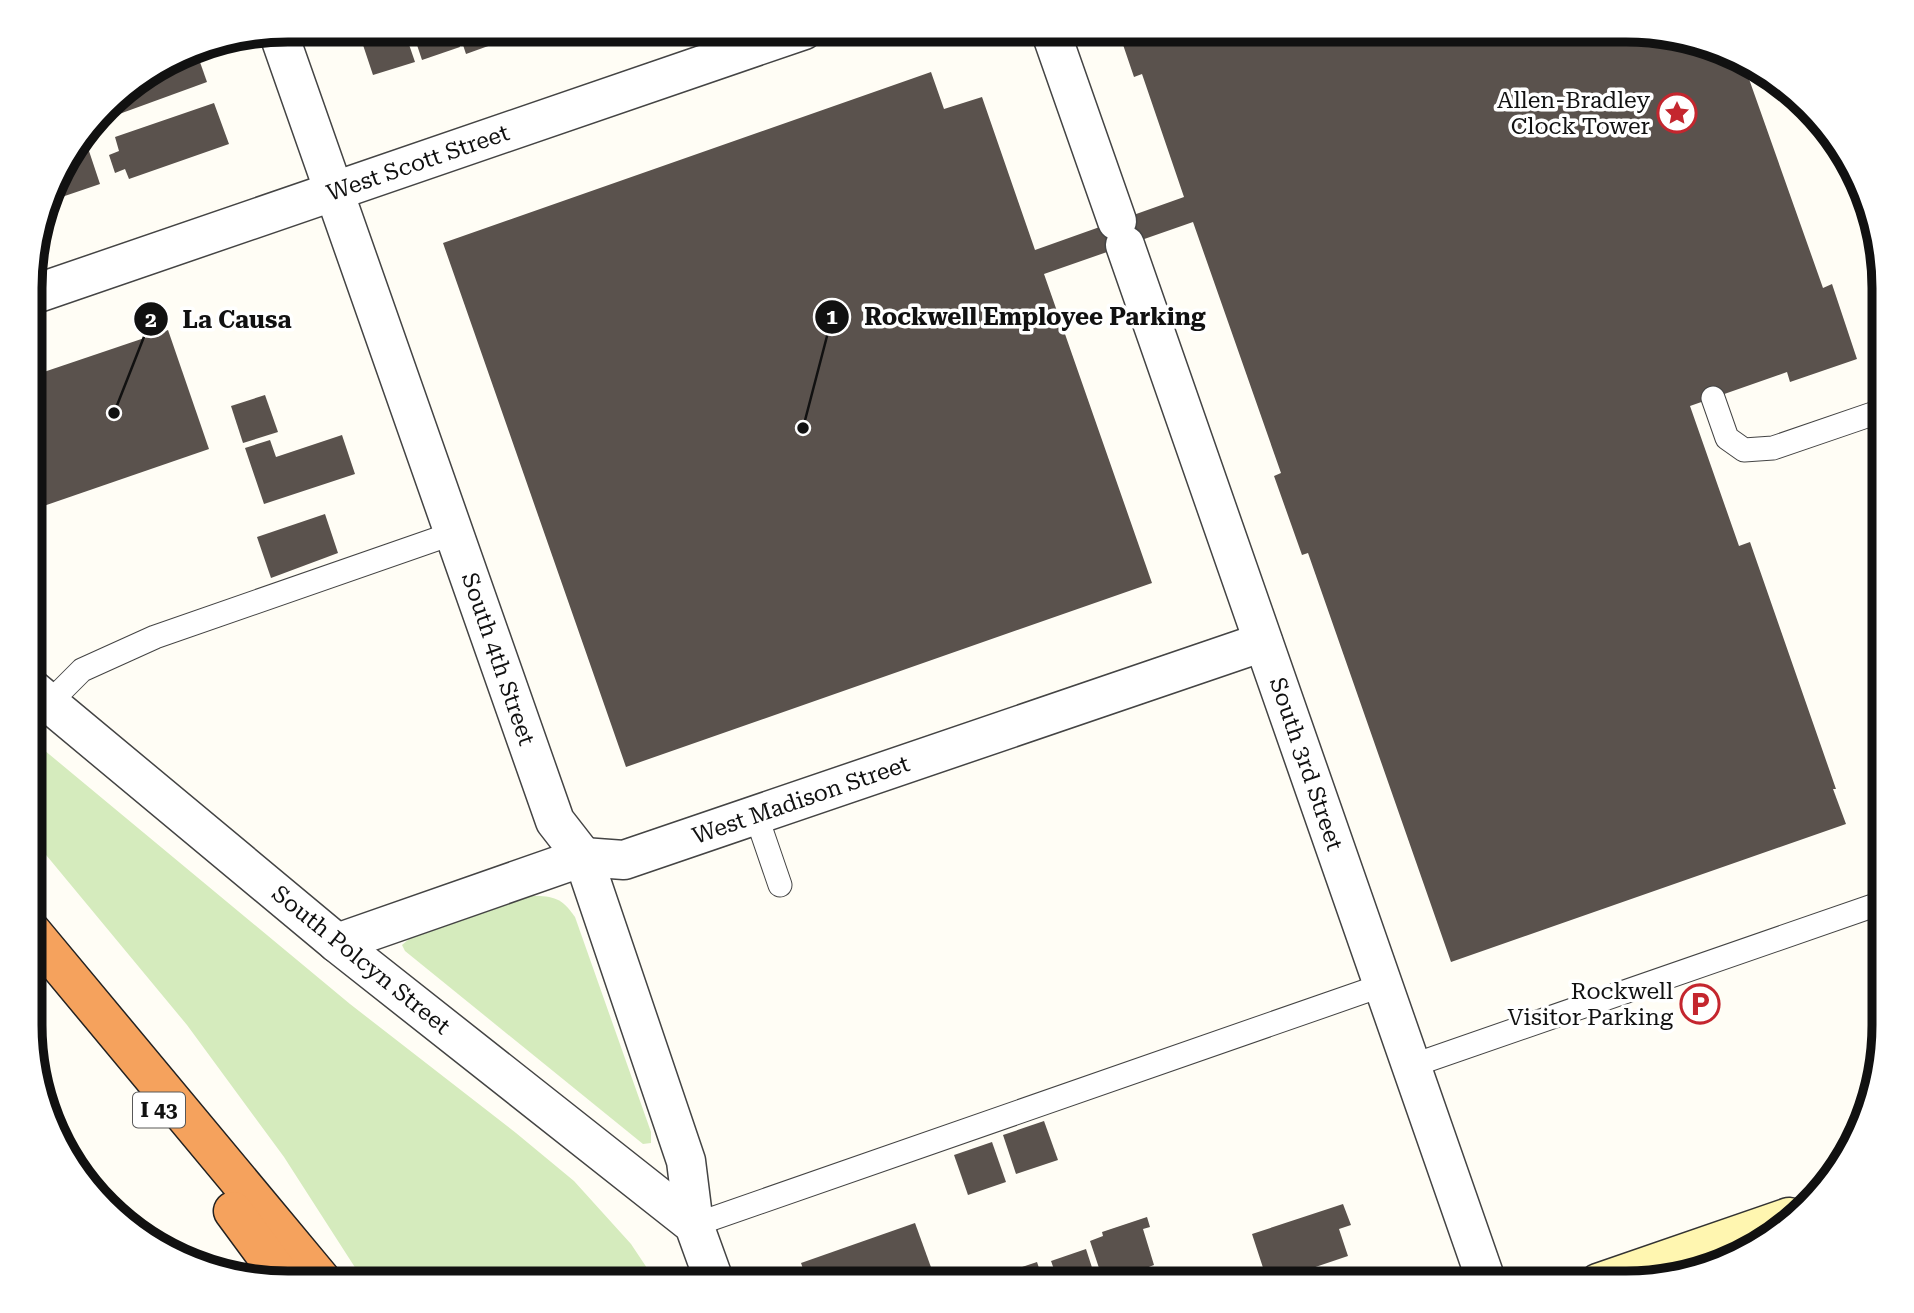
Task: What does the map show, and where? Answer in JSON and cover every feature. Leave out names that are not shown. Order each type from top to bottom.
[{"type":"highway","points":[[43,948],[313,1270]]},
{"type":"highway","name":"I 43","points":[[43,950],[277,1270]]},
{"type":"main road","points":[[1634,1270],[1772,1223]]},
{"type":"street","name":"South 4th Street","points":[[282,42],[555,821],[583,857],[685,1161],[694,1225],[710,1270]]},
{"type":"street","name":"West Scott Street","points":[[42,292],[768,42]]},
{"type":"street","name":"South 3rd Street","points":[[1054,43],[1483,1271]]},
{"type":"street","name":"West Madison Street","points":[[337,943],[583,857],[624,860],[1263,642]]},
{"type":"street","name":"South Polcyn Street","points":[[43,698],[337,943],[694,1225]]},
{"type":"lane","points":[[1713,398],[1727,438],[1744,450],[1773,448],[1871,414]]},
{"type":"lane","points":[[43,694],[82,670],[155,637],[454,533]]},
{"type":"lane","points":[[756,816],[780,885]]},
{"type":"lane","points":[[1411,1066],[1872,906]]},
{"type":"lane","points":[[694,1225],[1383,985]]},
{"type":"green space","points":[[43,749],[350,1004],[574,1181],[631,1244],[649,1270],[357,1270],[284,1157],[187,1025],[43,851]]},
{"type":"green space","points":[[532,896],[557,899],[575,917],[651,1132],[651,1143],[643,1144],[405,951],[402,945],[409,939]]},
{"type":"building","points":[[362,42],[408,42],[415,62],[373,75]]},
{"type":"building","points":[[416,42],[458,42],[460,47],[422,60]]},
{"type":"building","points":[[462,42],[499,42],[466,54]]},
{"type":"building","points":[[1122,43],[1642,43],[1690,50],[1747,74],[1823,288],[1832,284],[1857,359],[1790,382],[1787,372],[1690,406],[1739,546],[1750,542],[1846,824],[1451,962],[1308,553],[1302,555],[1274,476],[1281,473],[1193,222],[1044,274],[1152,583],[626,767],[443,243],[931,72],[944,109],[982,97],[1035,250],[1184,197],[1142,74],[1134,77]]},
{"type":"building","points":[[199,59],[207,82],[111,117],[151,83]]},
{"type":"building","points":[[214,103],[229,144],[129,179],[125,169],[115,173],[109,155],[119,151],[115,137]]},
{"type":"building","points":[[87,146],[100,184],[59,198],[67,179]]},
{"type":"building","points":[[168,330],[209,449],[42,506],[42,373]]},
{"type":"building","points":[[265,395],[278,432],[243,443],[231,406]]},
{"type":"building","points":[[342,435],[355,474],[264,504],[245,448],[270,440],[276,457]]},
{"type":"building","points":[[325,514],[338,553],[271,578],[257,537]]},
{"type":"building","points":[[1044,1121],[1058,1160],[1016,1174],[1003,1135]]},
{"type":"building","points":[[992,1142],[1006,1182],[968,1195],[954,1155]]},
{"type":"building","points":[[1343,1204],[1351,1225],[1339,1229],[1348,1256],[1304,1271],[1264,1271],[1252,1234]]},
{"type":"building","points":[[1147,1217],[1150,1227],[1143,1229],[1154,1265],[1146,1268],[1147,1271],[1100,1271],[1090,1241],[1103,1236],[1102,1232]]},
{"type":"building","points":[[915,1223],[932,1270],[804,1270],[801,1263]]},
{"type":"building","points":[[1086,1249],[1093,1271],[1054,1271],[1051,1261]]},
{"type":"building","points":[[1037,1262],[1040,1271],[1023,1271],[1022,1267]]},
{"type":"place","name":"Allen-Bradley Clock Tower","points":[[1677,113]]},
{"type":"place","name":"La Causa","points":[[114,413]]},
{"type":"place","name":"Rockwell Employee Parking","points":[[803,428]]},
{"type":"place","name":"Rockwell Visitor Parking","points":[[1700,1004]]}]
